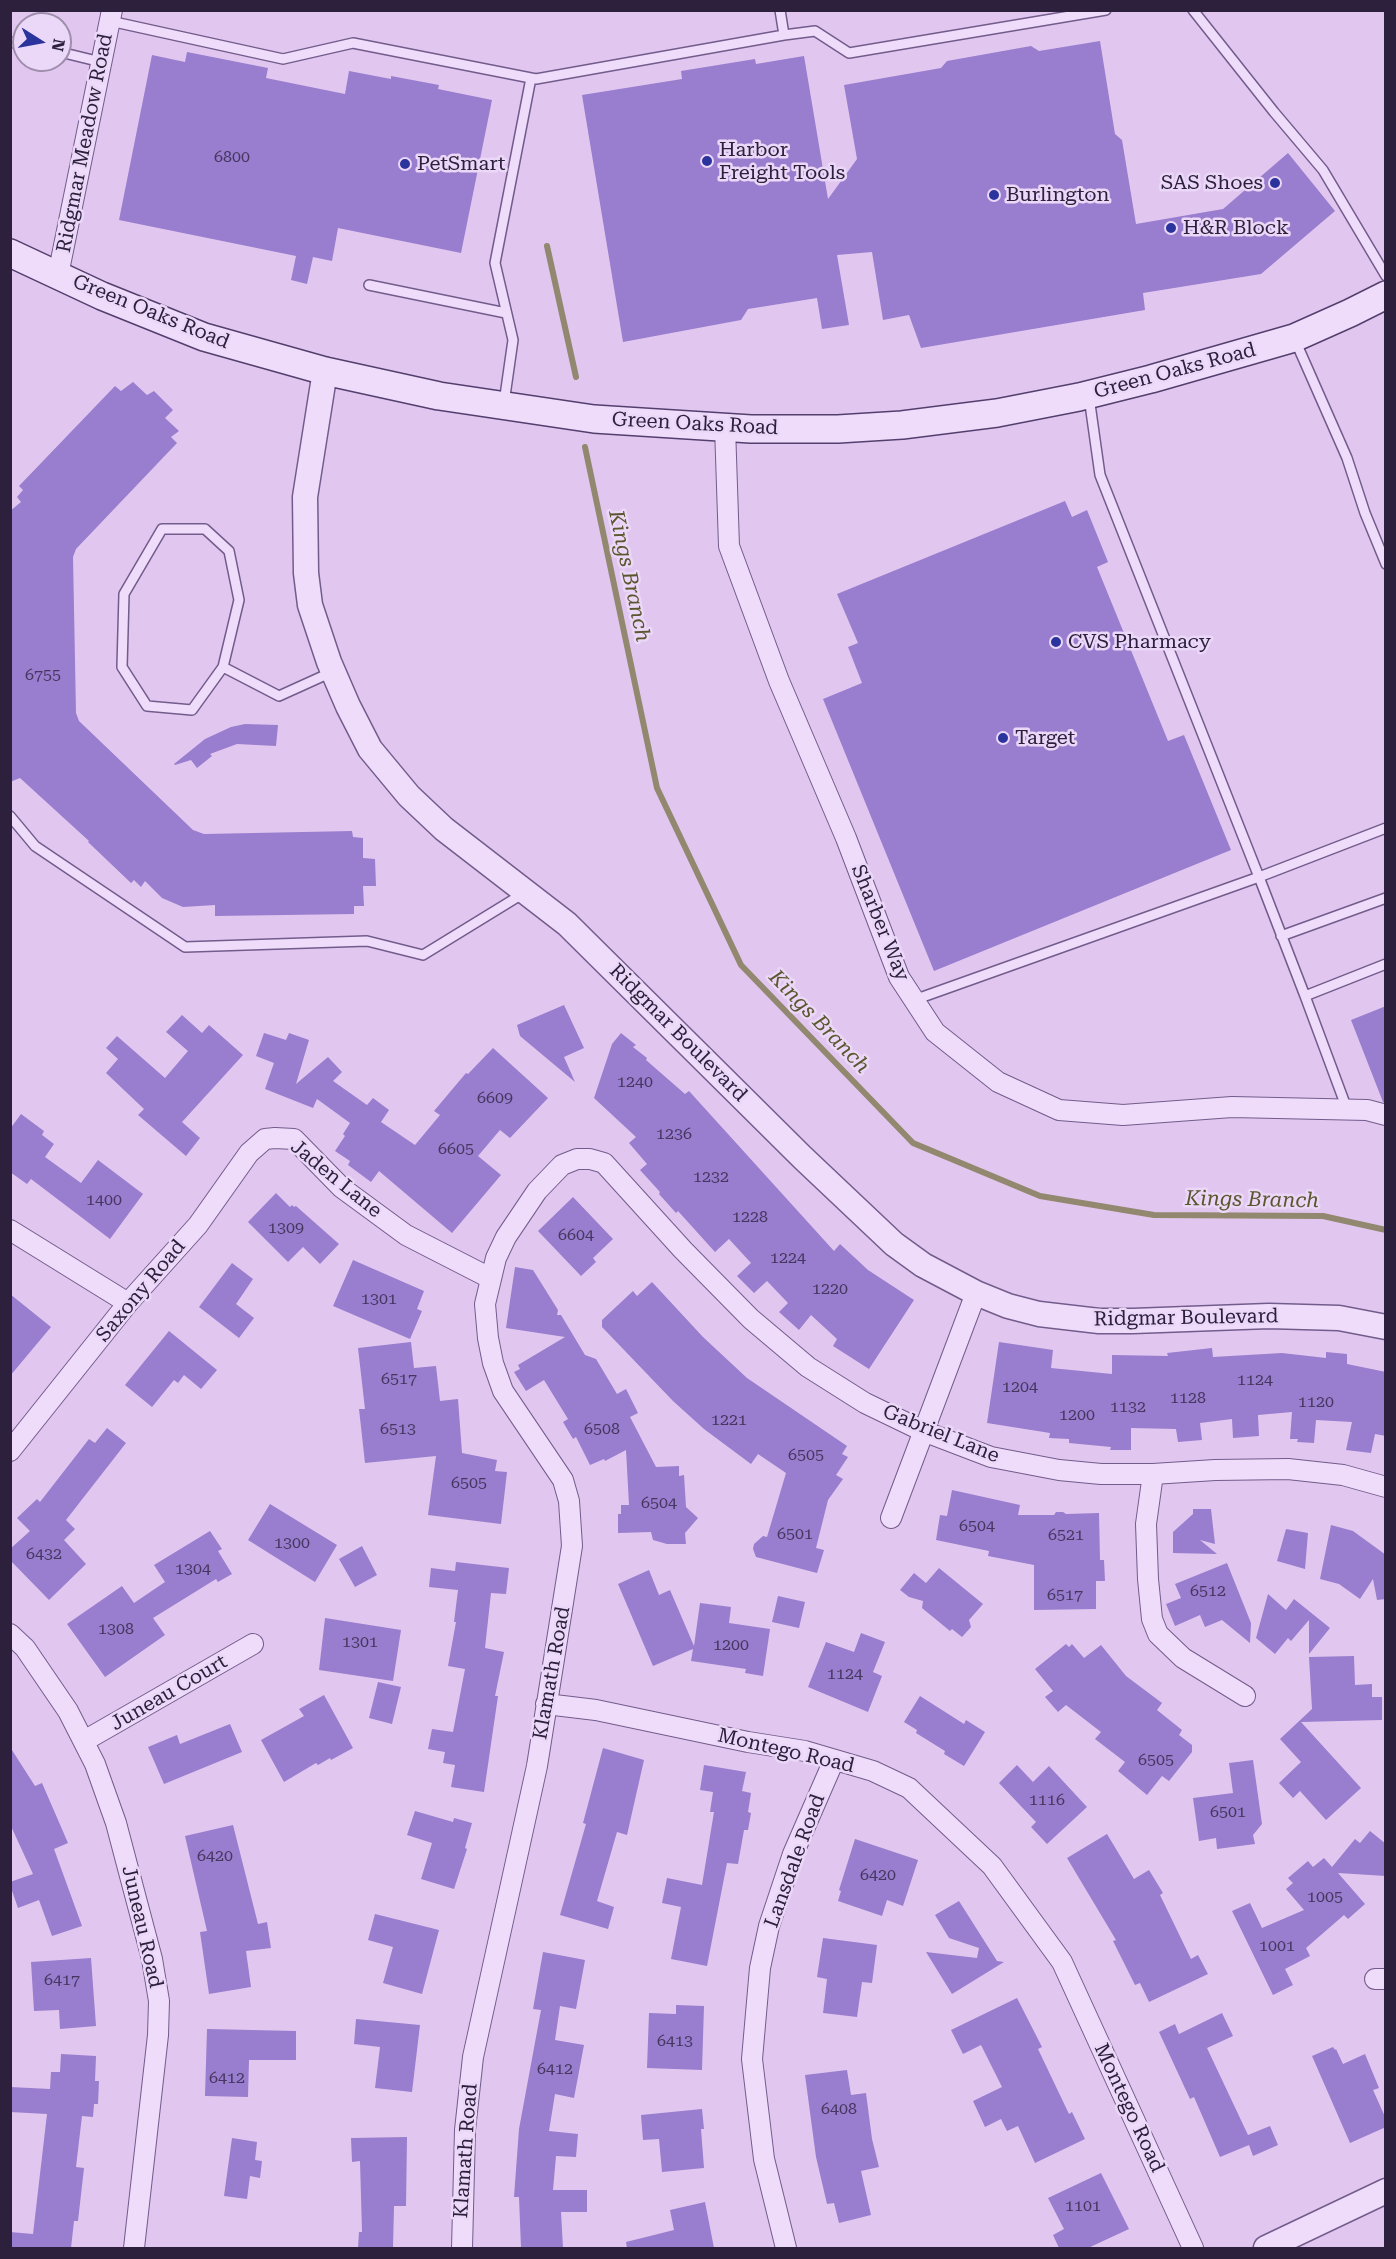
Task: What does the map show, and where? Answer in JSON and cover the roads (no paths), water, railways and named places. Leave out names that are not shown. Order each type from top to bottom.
[{"type":"main road","name":"Green Oaks Road","points":[[10,253],[102,296],[204,337],[325,371],[439,396],[594,419],[724,427],[838,429],[902,425],[998,413],[1151,379],[1294,338],[1386,294]]},
{"type":"street","name":"Ridgmar Meadow Road","points":[[58,275],[111,16]]},
{"type":"street","name":"Ridgmar Boulevard","points":[[325,371],[305,497],[306,573],[310,605],[329,662],[370,749],[409,796],[444,829],[567,924],[894,1244],[922,1265],[976,1293],[1008,1306],[1039,1314],[1099,1321],[1269,1316],[1339,1318],[1386,1327]]},
{"type":"street","name":"Sharber Way","points":[[724,427],[729,546],[779,681],[846,838],[899,977],[935,1032],[998,1082],[1059,1110],[1123,1115],[1232,1107],[1367,1110],[1386,1115]]},
{"type":"street","name":"Jaden Lane","points":[[275,1138],[294,1139],[342,1188],[406,1235],[490,1278]]},
{"type":"street","name":"Saxony Road","points":[[10,1451],[128,1304],[198,1224],[249,1153],[265,1139],[275,1138]]},
{"type":"street","name":"Klamath Road","points":[[462,2248],[465,2130],[473,2057],[537,1766],[572,1546],[569,1501],[563,1480],[503,1391],[493,1363],[485,1304],[490,1278],[506,1237],[537,1191],[562,1165],[590,1159]]},
{"type":"street","name":"Gabriel Lane","points":[[590,1159],[604,1163],[683,1250],[751,1319],[808,1367],[865,1403],[923,1431],[991,1457],[1059,1470],[1101,1474],[1153,1474],[1288,1469],[1343,1474],[1386,1486]]},
{"type":"street","points":[[10,1230],[128,1304]]},
{"type":"street","points":[[891,1518],[976,1293]]},
{"type":"street","points":[[1153,1474],[1146,1524],[1152,1619],[1158,1634],[1183,1658],[1245,1696]]},
{"type":"street","name":"Juneau Road","points":[[10,1634],[25,1648],[68,1711],[95,1764],[116,1823],[152,1959],[159,2001],[158,2035],[134,2248]]},
{"type":"street","name":"Juneau Court","points":[[84,1741],[253,1644]]},
{"type":"street","name":"Montego Road","points":[[546,1704],[596,1710],[748,1742],[805,1751],[873,1771],[909,1788],[992,1866],[1062,1962],[1193,2248]]},
{"type":"street","name":"Lansdale Road","points":[[786,2248],[764,2159],[752,2059],[760,1968],[769,1926],[793,1854],[834,1760]]},
{"type":"street","points":[[1266,2248],[1386,2191]]},
{"type":"lane","points":[[780,10],[784,35]]},
{"type":"lane","points":[[111,16],[283,59],[354,43],[536,79],[815,31],[849,53],[1106,10]]},
{"type":"lane","points":[[1193,10],[1323,170],[1386,276]]},
{"type":"lane","points":[[72,55],[101,62]]},
{"type":"lane","points":[[504,406],[513,340],[495,263],[531,78]]},
{"type":"lane","points":[[369,285],[506,313]]},
{"type":"lane","points":[[1294,338],[1347,458],[1365,513],[1386,564]]},
{"type":"lane","points":[[1089,394],[1100,475],[1305,996],[1347,1110]]},
{"type":"lane","points":[[162,529],[205,529],[229,551],[238,600],[223,667],[192,710],[147,706],[122,667],[124,594],[162,529]]},
{"type":"lane","points":[[223,667],[279,696],[334,671]]},
{"type":"lane","points":[[10,816],[35,846],[185,947],[367,941],[423,955],[526,892]]},
{"type":"lane","points":[[914,1000],[1258,877],[1386,828]]},
{"type":"lane","points":[[1281,936],[1386,898]]},
{"type":"lane","points":[[1305,996],[1386,964]]},
{"type":"waterway","name":"Kings Branch","points":[[547,246],[576,377]]},
{"type":"waterway","name":"Kings Branch","points":[[585,447],[657,788],[741,965],[913,1143],[1040,1196],[1154,1215],[1323,1216],[1386,1230]]},
{"type":"place","name":"Harbor Freight Tools","points":[[707,161]]},
{"type":"place","name":"PetSmart","points":[[405,164]]},
{"type":"place","name":"SAS Shoes","points":[[1275,183]]},
{"type":"place","name":"Burlington","points":[[994,195]]},
{"type":"place","name":"H&R Block","points":[[1171,228]]},
{"type":"place","name":"CVS Pharmacy","points":[[1056,642]]},
{"type":"place","name":"Target","points":[[1003,738]]}]
